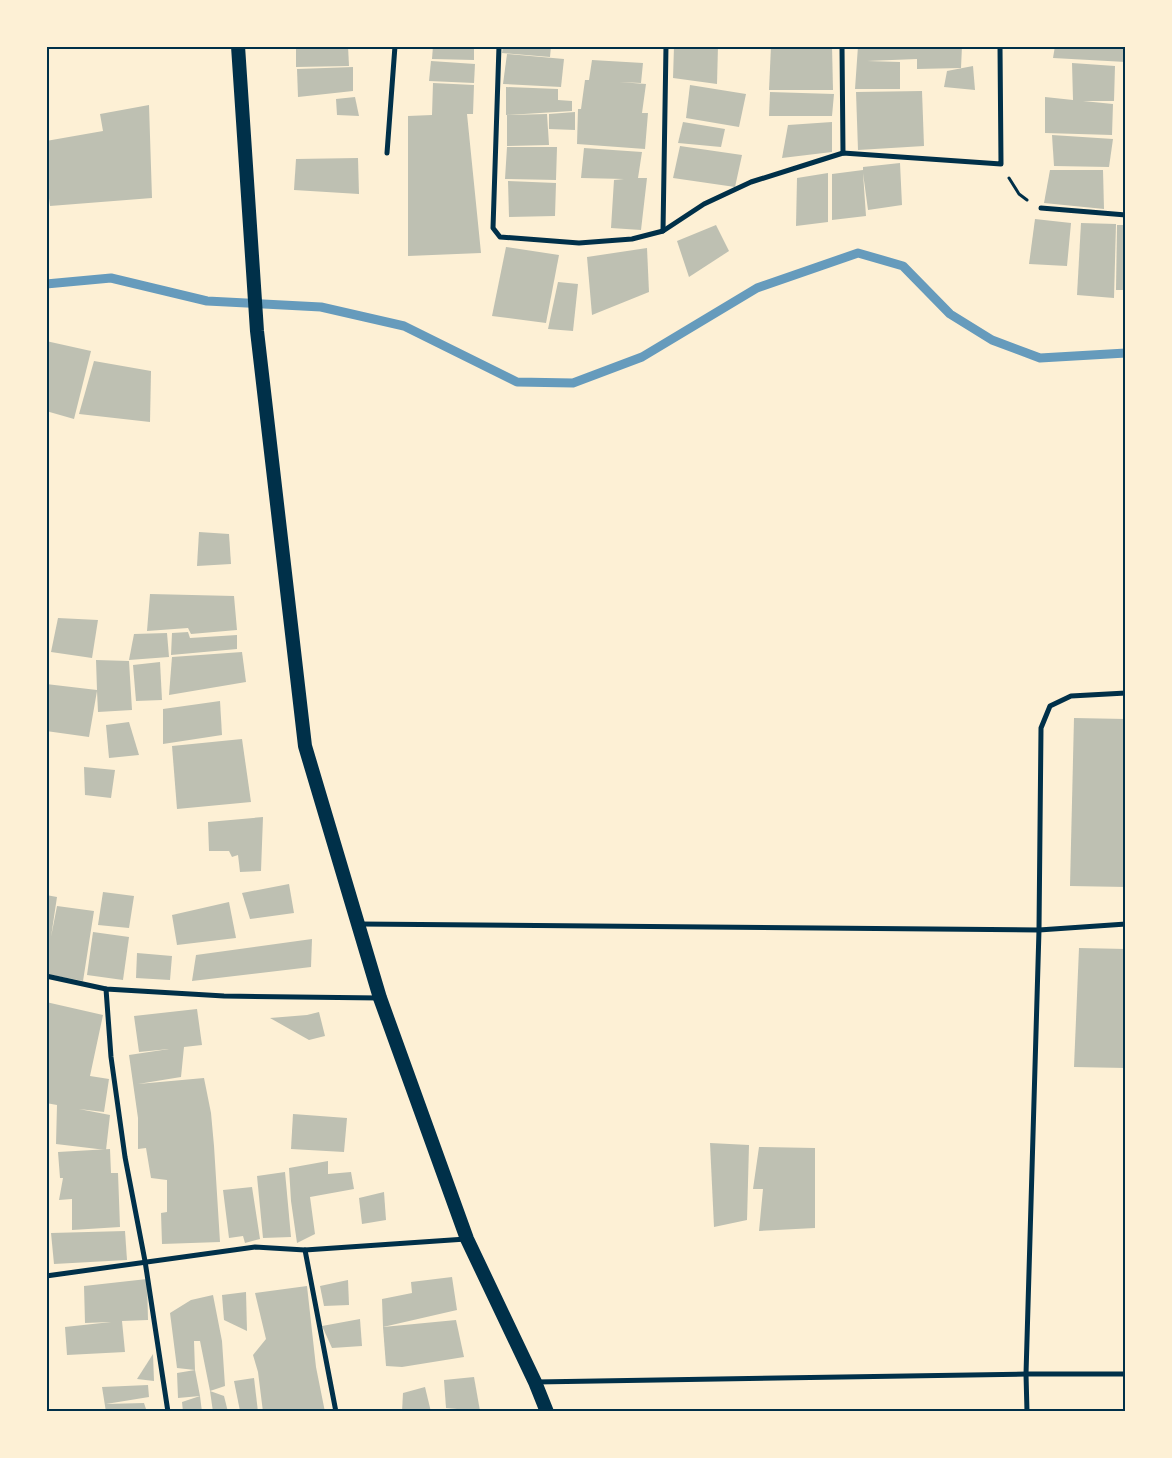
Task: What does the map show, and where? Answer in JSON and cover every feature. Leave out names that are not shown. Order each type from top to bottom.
[{"type":"highway","points":[[238,46],[257,331],[305,746],[380,998],[467,1239],[535,1382],[546,1412]]},
{"type":"street","points":[[387,153],[395,46]]},
{"type":"street","points":[[499,46],[493,228],[500,237],[579,243],[632,239],[663,231],[704,204],[750,182],[843,153],[1001,164],[1000,46]]},
{"type":"street","points":[[663,231],[666,46]]},
{"type":"street","points":[[842,46],[843,153]]},
{"type":"street","points":[[1041,208],[1126,215]]},
{"type":"street","points":[[1027,1412],[1026,1374],[1039,930],[1041,728],[1050,706],[1071,696],[1126,693]]},
{"type":"street","points":[[357,924],[1039,930],[1126,924]]},
{"type":"street","points":[[46,976],[106,989],[224,996],[380,998]]},
{"type":"street","points":[[106,989],[112,1066],[125,1157],[145,1261],[168,1412]]},
{"type":"street","points":[[46,1276],[145,1261],[254,1248],[305,1250],[467,1239]]},
{"type":"street","points":[[305,1250],[336,1412]]},
{"type":"street","points":[[535,1382],[1126,1374]]},
{"type":"path","points":[[1001,164],[1019,194],[1041,208]]},
{"type":"building","points":[[296,46],[348,46],[349,66],[296,67]]},
{"type":"building","points":[[433,46],[474,46],[474,60],[432,59]]},
{"type":"building","points":[[503,46],[551,46],[550,57],[502,53]]},
{"type":"building","points":[[674,46],[718,46],[717,84],[673,78]]},
{"type":"building","points":[[771,46],[832,46],[833,90],[769,90]]},
{"type":"building","points":[[858,46],[962,46],[961,68],[917,69],[917,59],[867,61],[900,62],[900,89],[855,89]]},
{"type":"building","points":[[1055,46],[1126,46],[1126,62],[1053,58]]},
{"type":"building","points":[[507,54],[564,59],[561,87],[503,84]]},
{"type":"building","points":[[592,60],[643,63],[641,83],[619,82],[646,84],[642,113],[648,113],[645,149],[577,144],[578,109],[581,109],[585,80],[589,80]]},
{"type":"building","points":[[431,61],[475,64],[474,83],[429,81]]},
{"type":"building","points":[[1072,63],[1115,66],[1114,101],[1083,101],[1113,104],[1112,135],[1045,133],[1045,97],[1073,100]]},
{"type":"building","points":[[973,66],[975,90],[944,87],[947,71]]},
{"type":"building","points":[[353,67],[353,91],[298,97],[297,69]]},
{"type":"building","points":[[433,83],[474,85],[473,114],[467,114],[481,253],[408,256],[408,116],[432,115]]},
{"type":"building","points":[[690,85],[746,94],[739,127],[686,118]]},
{"type":"building","points":[[506,87],[558,89],[558,100],[572,101],[572,111],[506,115]]},
{"type":"building","points":[[922,91],[924,146],[858,150],[856,92]]},
{"type":"building","points":[[770,92],[834,94],[832,116],[769,116]]},
{"type":"building","points":[[355,97],[359,116],[337,115],[336,99]]},
{"type":"building","points":[[149,105],[152,198],[50,206],[46,175],[46,141],[103,131],[100,114]]},
{"type":"building","points":[[575,112],[575,130],[549,129],[549,114]]},
{"type":"building","points":[[547,114],[549,145],[507,146],[507,115]]},
{"type":"building","points":[[683,122],[725,129],[721,147],[678,143]]},
{"type":"building","points":[[832,122],[832,152],[782,158],[788,125]]},
{"type":"building","points":[[1052,135],[1113,139],[1109,167],[1054,166]]},
{"type":"building","points":[[680,146],[742,155],[735,187],[673,178]]},
{"type":"building","points":[[507,147],[557,147],[556,180],[505,179]]},
{"type":"building","points":[[584,148],[642,152],[638,178],[647,178],[641,230],[611,228],[614,180],[624,179],[581,178]]},
{"type":"building","points":[[358,158],[359,194],[294,190],[296,159]]},
{"type":"building","points":[[900,163],[902,205],[868,210],[863,173],[866,216],[832,220],[832,174],[863,170],[863,167]]},
{"type":"building","points":[[1050,170],[1103,170],[1104,209],[1044,203]]},
{"type":"building","points":[[828,173],[828,222],[796,226],[797,178]]},
{"type":"building","points":[[508,181],[556,183],[555,216],[509,217]]},
{"type":"building","points":[[1035,219],[1071,223],[1067,266],[1029,264]]},
{"type":"building","points":[[1081,223],[1116,224],[1114,298],[1077,295]]},
{"type":"building","points":[[716,225],[729,251],[689,277],[677,241]]},
{"type":"building","points":[[1117,225],[1126,225],[1126,290],[1116,290]]},
{"type":"building","points":[[506,247],[559,255],[546,323],[492,316]]},
{"type":"building","points":[[647,248],[649,292],[592,315],[587,257]]},
{"type":"building","points":[[558,282],[578,284],[573,331],[548,329]]},
{"type":"building","points":[[46,341],[91,351],[74,419],[46,411]]},
{"type":"building","points":[[94,361],[151,371],[150,422],[79,414]]},
{"type":"building","points":[[199,532],[229,534],[231,564],[197,566]]},
{"type":"building","points":[[150,594],[234,596],[237,630],[191,634],[188,628],[147,631]]},
{"type":"building","points":[[58,618],[98,620],[92,658],[51,652]]},
{"type":"building","points":[[188,632],[190,638],[237,635],[237,649],[171,655],[172,633]]},
{"type":"building","points":[[167,633],[169,657],[129,660],[134,634]]},
{"type":"building","points":[[242,652],[246,682],[169,695],[172,657]]},
{"type":"building","points":[[96,660],[129,661],[132,710],[98,712],[97,691],[89,737],[46,731],[46,684],[97,690]]},
{"type":"building","points":[[160,662],[162,700],[136,701],[133,665]]},
{"type":"building","points":[[220,701],[222,735],[163,744],[163,709]]},
{"type":"building","points":[[1074,718],[1126,719],[1126,887],[1070,886]]},
{"type":"building","points":[[129,722],[139,755],[109,758],[106,725]]},
{"type":"building","points":[[242,739],[251,802],[177,809],[172,746]]},
{"type":"building","points":[[84,767],[115,770],[111,798],[85,795]]},
{"type":"building","points":[[263,817],[261,871],[240,872],[238,855],[232,857],[229,851],[209,851],[208,822]]},
{"type":"building","points":[[289,884],[294,913],[250,919],[242,893]]},
{"type":"building","points":[[103,892],[134,896],[129,928],[98,925]]},
{"type":"building","points":[[46,895],[57,897],[51,937],[57,906],[94,911],[83,981],[46,974]]},
{"type":"building","points":[[229,902],[236,938],[177,945],[172,915]]},
{"type":"building","points":[[93,932],[129,937],[123,980],[87,975]]},
{"type":"building","points":[[312,939],[311,967],[192,981],[196,955]]},
{"type":"building","points":[[1079,948],[1126,949],[1126,1068],[1074,1067]]},
{"type":"building","points":[[137,953],[172,956],[170,980],[136,978]]},
{"type":"building","points":[[46,1002],[103,1015],[90,1076],[109,1079],[104,1112],[79,1109],[110,1115],[106,1150],[56,1144],[57,1105],[46,1103]]},
{"type":"building","points":[[197,1009],[202,1045],[184,1047],[181,1077],[138,1084],[204,1078],[211,1113],[220,1242],[162,1244],[161,1213],[167,1212],[167,1180],[151,1178],[146,1148],[138,1149],[138,1118],[129,1055],[169,1049],[139,1052],[134,1016]]},
{"type":"building","points":[[319,1012],[325,1036],[309,1040],[270,1018],[307,1015]]},
{"type":"building","points":[[293,1114],[347,1118],[344,1152],[291,1149]]},
{"type":"building","points":[[710,1143],[749,1145],[747,1220],[714,1227]]},
{"type":"building","points":[[759,1147],[815,1148],[815,1228],[759,1231],[763,1189],[753,1189]]},
{"type":"building","points":[[110,1149],[111,1173],[118,1173],[120,1227],[72,1230],[72,1199],[59,1200],[63,1178],[60,1178],[58,1152]]},
{"type":"building","points":[[328,1161],[328,1174],[351,1172],[354,1189],[310,1197],[315,1234],[297,1243],[291,1201],[289,1168]]},
{"type":"building","points":[[285,1172],[291,1237],[263,1238],[257,1176]]},
{"type":"building","points":[[252,1187],[260,1239],[245,1243],[243,1236],[229,1238],[223,1190]]},
{"type":"building","points":[[384,1192],[386,1220],[362,1224],[359,1198]]},
{"type":"building","points":[[125,1231],[127,1260],[54,1264],[51,1233]]},
{"type":"building","points":[[452,1277],[457,1310],[383,1327],[382,1299],[412,1293],[411,1282]]},
{"type":"building","points":[[147,1279],[148,1320],[122,1321],[125,1352],[67,1355],[65,1327],[111,1322],[85,1323],[84,1286]]},
{"type":"building","points":[[348,1280],[349,1305],[324,1306],[320,1286]]},
{"type":"building","points":[[307,1286],[316,1367],[325,1412],[263,1412],[258,1372],[253,1355],[266,1339],[255,1293]]},
{"type":"building","points":[[246,1292],[247,1331],[224,1320],[222,1295]]},
{"type":"building","points":[[213,1295],[222,1341],[225,1386],[210,1391],[200,1341],[194,1341],[195,1370],[177,1368],[170,1313],[191,1300]]},
{"type":"building","points":[[360,1319],[362,1346],[332,1348],[322,1326]]},
{"type":"building","points":[[456,1320],[464,1357],[402,1367],[386,1366],[383,1327]]},
{"type":"building","points":[[153,1354],[154,1381],[137,1379]]},
{"type":"building","points":[[195,1370],[200,1396],[178,1398],[177,1373]]},
{"type":"building","points":[[474,1377],[480,1411],[446,1408],[444,1380]]},
{"type":"building","points":[[254,1378],[258,1412],[240,1411],[234,1381]]},
{"type":"building","points":[[148,1385],[149,1397],[106,1404],[144,1403],[147,1412],[106,1412],[102,1387]]},
{"type":"building","points":[[425,1387],[431,1412],[402,1412],[403,1393]]},
{"type":"building","points":[[210,1391],[224,1396],[228,1412],[213,1412]]},
{"type":"building","points":[[200,1396],[202,1412],[183,1412],[182,1402]]},
{"type":"waterway","points":[[46,284],[111,278],[207,301],[321,307],[404,326],[517,382],[573,383],[642,357],[757,288],[858,253],[903,266],[950,314],[992,340],[1040,358],[1126,353]]}]
